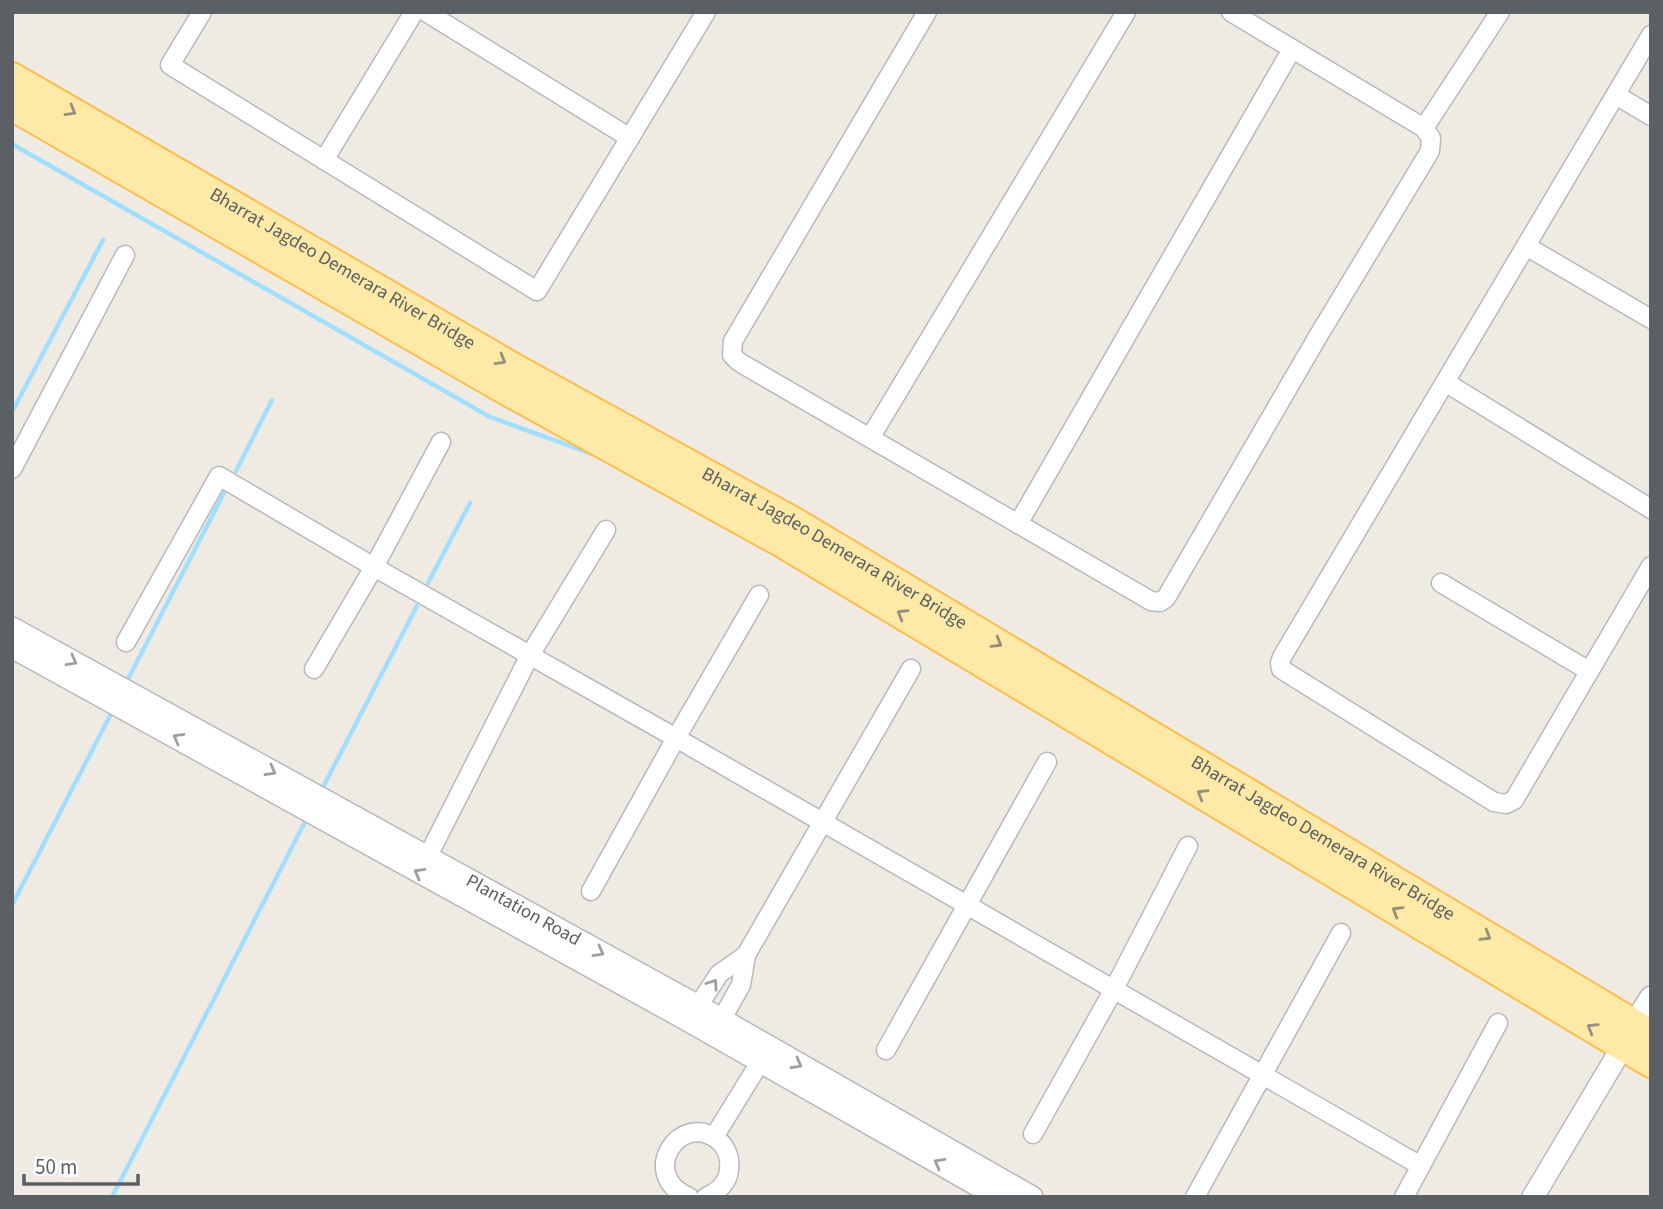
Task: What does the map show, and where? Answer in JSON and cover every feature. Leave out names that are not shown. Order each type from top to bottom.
[{"type":"main road","name":"Bharrat Jagdeo Demerara River Bridge","points":[[12,77],[516,369],[796,523],[1627,1045],[1651,1063]]},
{"type":"main road","name":"Bharrat Jagdeo Demerara River Bridge","points":[[12,106],[502,388],[742,520],[1627,1045]]},
{"type":"street","points":[[202,12],[170,65],[537,291],[706,12]]},
{"type":"street","points":[[324,160],[414,12]]},
{"type":"street","points":[[426,12],[630,138]]},
{"type":"street","points":[[927,12],[733,341],[732,355],[739,362],[1018,524],[1151,601],[1160,603],[1166,598],[1430,150],[1431,138],[1424,128],[1231,12]]},
{"type":"street","points":[[870,438],[1126,12]]},
{"type":"street","points":[[1424,128],[1500,12]]},
{"type":"street","points":[[1651,35],[1282,657],[1281,669],[1494,802],[1506,804],[1514,800],[1651,566]]},
{"type":"street","points":[[1018,524],[1292,49]]},
{"type":"street","points":[[1616,95],[1651,116]]},
{"type":"street","points":[[1526,246],[1651,319]]},
{"type":"street","points":[[12,469],[125,255]]},
{"type":"street","points":[[1445,382],[1651,509]]},
{"type":"street","points":[[314,669],[374,567],[441,442]]},
{"type":"street","points":[[126,642],[219,476],[1420,1167]]},
{"type":"street","points":[[427,858],[530,655],[606,530]]},
{"type":"street","points":[[1441,583],[1589,671]]},
{"type":"street","points":[[591,891],[759,595]]},
{"type":"street","name":"Plantation Road","points":[[12,628],[427,858],[764,1055],[998,1197]]},
{"type":"street","name":"Plantation Road","points":[[12,647],[693,1014]]},
{"type":"street","points":[[717,1028],[741,985],[746,955],[911,669]]},
{"type":"street","points":[[886,1050],[1047,762]]},
{"type":"street","points":[[1033,1135],[1114,989],[1188,846]]},
{"type":"street","points":[[1195,1197],[1341,933]]},
{"type":"street","points":[[693,1014],[719,974],[746,955]]},
{"type":"street","points":[[1533,1197],[1627,1045],[1651,997]]},
{"type":"street","points":[[1404,1197],[1498,1023]]},
{"type":"street","points":[[714,1137],[764,1055]]},
{"type":"street","name":"Plantation Road","points":[[764,1055],[1032,1197]]},
{"type":"street","points":[[683,1196],[665,1174],[666,1157],[674,1142],[689,1134],[706,1134],[720,1142],[729,1157],[729,1174],[720,1189],[706,1197]]},
{"type":"waterway","points":[[12,144],[490,417],[598,456]]},
{"type":"waterway","points":[[12,412],[103,240]]},
{"type":"waterway","points":[[236,471],[272,400]]},
{"type":"waterway","points":[[126,683],[224,493]]},
{"type":"waterway","points":[[428,583],[470,503]]},
{"type":"waterway","points":[[321,791],[417,606]]},
{"type":"waterway","points":[[12,905],[113,710]]},
{"type":"waterway","points":[[112,1197],[307,818]]}]
